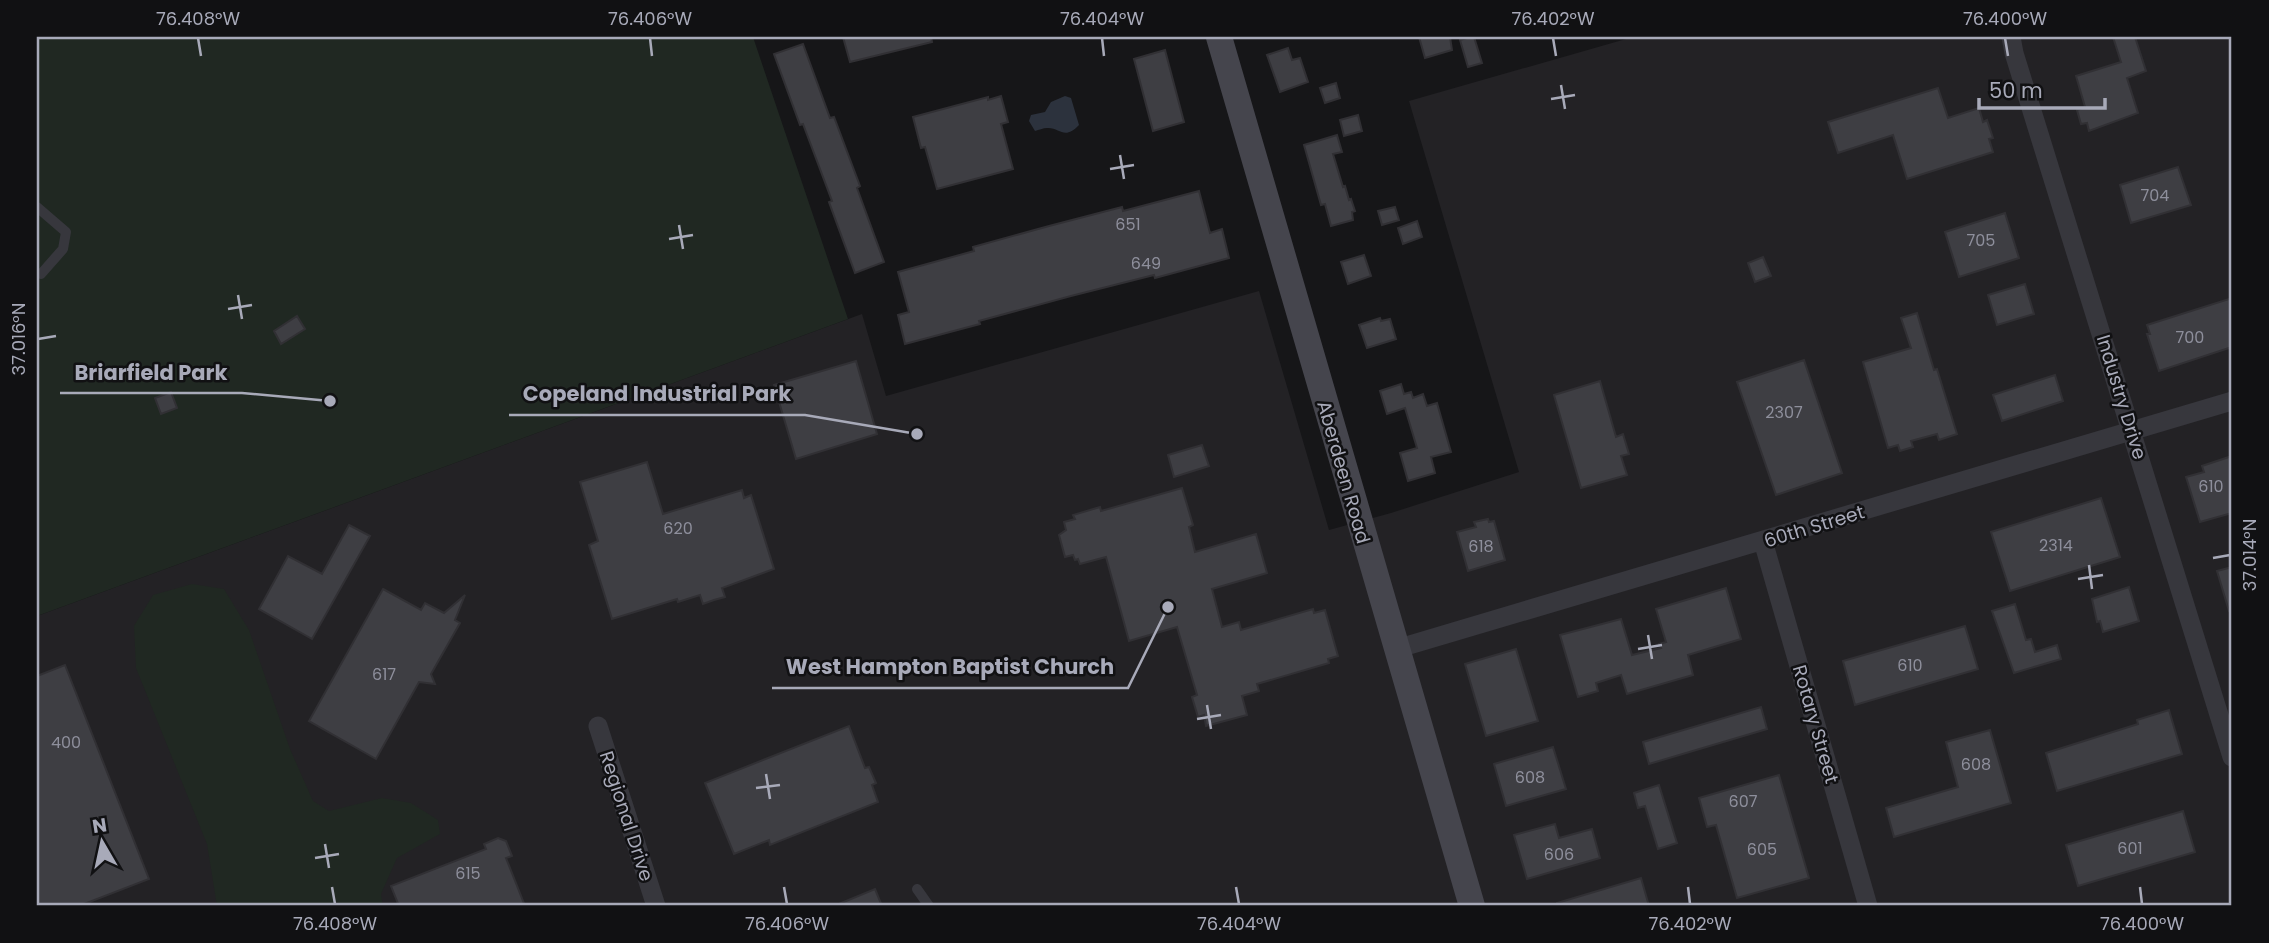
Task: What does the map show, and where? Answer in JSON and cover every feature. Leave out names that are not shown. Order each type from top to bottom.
[{"type":"main road","name":"Aberdeen Road","points":[[1219,37],[1472,906]]},
{"type":"street","name":"Industry Drive","points":[[2011,37],[2232,757]]},
{"type":"street","name":"60th Street","points":[[1396,649],[2232,401]]},
{"type":"street","name":"Rotary Street","points":[[1763,541],[1868,906]]},
{"type":"street","name":"Regional Drive","points":[[598,726],[656,906]]},
{"type":"lane","points":[[37,207],[66,232],[63,249],[41,274]]},
{"type":"lane","points":[[917,889],[929,906]]},
{"type":"shaded area","points":[[37,37],[753,37],[848,319],[37,616]]},
{"type":"shaded area","points":[[1633,37],[2232,37],[2232,906],[37,906],[37,616],[862,314],[886,396],[1259,291],[1329,530],[1519,472],[1409,101]]},
{"type":"shaded area","points":[[1065,96],[1071,98],[1079,125],[1066,133],[1051,128],[1035,131],[1029,121],[1031,115],[1045,112],[1051,102]]},
{"type":"shaded area","points":[[192,584],[224,589],[249,630],[290,749],[313,801],[329,811],[382,798],[411,803],[438,820],[440,834],[397,858],[381,894],[383,906],[339,906],[337,902],[325,906],[217,906],[207,844],[136,668],[134,626],[153,595]]},
{"type":"building","points":[[843,37],[931,37],[932,42],[850,62]]},
{"type":"building","points":[[1419,37],[1450,37],[1452,50],[1425,58]]},
{"type":"building","points":[[1474,37],[1482,63],[1468,67],[1460,40]]},
{"type":"building","points":[[2113,37],[2135,37],[2146,71],[2127,78],[2138,113],[2089,131],[2087,123],[2081,124],[2077,110],[2085,107],[2076,76],[2121,62]]},
{"type":"building","points":[[803,44],[830,118],[834,117],[860,186],[857,188],[884,262],[855,273],[829,202],[832,201],[774,54]]},
{"type":"building","points":[[1288,48],[1292,60],[1300,58],[1308,82],[1280,92],[1267,55]]},
{"type":"building","points":[[1165,50],[1184,122],[1153,131],[1134,59]]},
{"type":"building","points":[[1336,83],[1340,98],[1325,103],[1320,88]]},
{"type":"building","points":[[1938,88],[1948,118],[1979,108],[1983,122],[1987,120],[1993,138],[1989,139],[1993,152],[1907,179],[1893,135],[1838,153],[1828,122]]},
{"type":"building","points":[[1001,96],[1008,122],[1001,124],[1013,169],[937,189],[925,147],[921,148],[913,117]]},
{"type":"building","points":[[1358,115],[1362,131],[1344,136],[1340,120]]},
{"type":"building","points":[[1337,135],[1342,152],[1333,154],[1343,187],[1345,186],[1355,211],[1352,212],[1353,220],[1331,226],[1325,204],[1321,205],[1304,145]]},
{"type":"building","points":[[2178,167],[2191,205],[2131,223],[2120,185]]},
{"type":"building","points":[[1199,191],[1210,233],[1222,229],[1229,258],[1155,278],[1154,275],[1071,296],[905,344],[898,315],[909,312],[898,272],[1049,226],[1122,207],[1123,211]]},
{"type":"building","points":[[1395,207],[1399,220],[1382,225],[1378,211]]},
{"type":"building","points":[[2005,213],[2019,258],[1959,277],[1945,232]]},
{"type":"building","points":[[1417,221],[1422,237],[1403,244],[1398,228]]},
{"type":"building","points":[[1364,255],[1371,276],[1348,284],[1341,262]]},
{"type":"building","points":[[1763,257],[1771,276],[1755,282],[1748,263]]},
{"type":"building","points":[[2025,284],[2034,314],[1997,325],[1988,295]]},
{"type":"building","points":[[2232,298],[2232,347],[2159,371],[2147,334],[2150,334],[2147,325]]},
{"type":"building","points":[[1917,313],[1957,434],[1939,440],[1937,434],[1911,441],[1913,447],[1900,451],[1898,445],[1888,448],[1863,362],[1911,348],[1901,318]]},
{"type":"building","points":[[297,316],[305,329],[281,344],[274,331]]},
{"type":"building","points":[[1380,318],[1381,321],[1390,319],[1396,339],[1367,348],[1359,325]]},
{"type":"building","points":[[1804,360],[1842,473],[1776,495],[1737,382]]},
{"type":"building","points":[[856,361],[877,434],[796,459],[774,385]]},
{"type":"building","points":[[2055,375],[2063,401],[2002,421],[1993,395]]},
{"type":"building","points":[[1600,381],[1616,437],[1623,434],[1629,454],[1621,456],[1627,475],[1581,488],[1554,395]]},
{"type":"building","points":[[1401,384],[1404,394],[1411,392],[1413,398],[1423,394],[1427,406],[1437,403],[1451,452],[1431,457],[1435,473],[1408,481],[1400,453],[1417,448],[1405,408],[1387,414],[1380,391]]},
{"type":"building","points":[[171,392],[177,408],[161,414],[155,398]]},
{"type":"building","points":[[1202,445],[1209,466],[1174,477],[1168,455]]},
{"type":"building","points":[[2232,456],[2232,513],[2200,522],[2186,477],[2204,472],[2202,466]]},
{"type":"building","points":[[647,462],[663,514],[742,490],[744,498],[751,495],[774,569],[722,588],[725,597],[703,604],[700,595],[678,602],[677,599],[612,619],[589,545],[598,541],[580,482]]},
{"type":"building","points":[[1182,488],[1193,525],[1189,527],[1195,552],[1256,534],[1267,573],[1212,589],[1222,627],[1239,622],[1241,630],[1313,609],[1314,613],[1325,610],[1338,656],[1328,659],[1329,663],[1257,684],[1259,691],[1242,696],[1247,715],[1206,726],[1204,715],[1198,717],[1192,697],[1197,695],[1177,627],[1129,641],[1106,557],[1080,564],[1073,555],[1065,557],[1059,535],[1066,530],[1064,522],[1075,519],[1073,515],[1100,507],[1101,511]]},
{"type":"building","points":[[2101,498],[2120,557],[2010,591],[1991,532]]},
{"type":"building","points":[[1488,519],[1489,522],[1494,521],[1505,560],[1468,571],[1457,532],[1476,527],[1474,522]]},
{"type":"building","points":[[349,525],[370,536],[312,639],[259,609],[288,556],[322,574]]},
{"type":"building","points":[[2232,567],[2232,610],[2229,611],[2217,571]]},
{"type":"building","points":[[2129,587],[2139,621],[2103,632],[2100,621],[2097,622],[2092,599]]},
{"type":"building","points":[[1726,588],[1741,639],[1688,655],[1693,675],[1627,694],[1621,675],[1596,683],[1598,691],[1578,697],[1560,635],[1621,619],[1632,655],[1661,648],[1659,644],[1666,642],[1656,609]]},
{"type":"building","points":[[383,589],[421,610],[425,603],[444,613],[465,595],[455,620],[460,623],[431,674],[435,684],[419,682],[376,759],[309,721]]},
{"type":"building","points":[[2015,604],[2026,640],[2031,639],[2035,652],[2057,645],[2061,659],[2014,673],[1992,611]]},
{"type":"building","points":[[1965,626],[1978,669],[1855,705],[1843,661]]},
{"type":"building","points":[[1516,649],[1538,721],[1486,736],[1465,664]]},
{"type":"building","points":[[65,665],[149,879],[79,906],[37,906],[37,676]]},
{"type":"building","points":[[1761,707],[1767,729],[1649,764],[1643,742]]},
{"type":"building","points":[[2169,710],[2182,754],[2057,791],[2046,753],[2138,724],[2137,720]]},
{"type":"building","points":[[849,726],[865,768],[869,767],[876,783],[872,785],[878,802],[770,845],[769,840],[734,854],[705,783]]},
{"type":"building","points":[[1990,730],[2011,803],[1894,837],[1886,808],[1958,787],[1946,742]]},
{"type":"building","points":[[1553,747],[1566,789],[1506,806],[1494,764]]},
{"type":"building","points":[[1779,775],[1809,878],[1737,898],[1716,825],[1707,827],[1699,798]]},
{"type":"building","points":[[1659,785],[1677,843],[1658,849],[1645,806],[1638,808],[1634,793]]},
{"type":"building","points":[[2183,811],[2195,852],[2078,886],[2066,845]]},
{"type":"building","points":[[1555,824],[1559,838],[1592,829],[1600,858],[1527,879],[1514,835]]},
{"type":"building","points":[[498,838],[506,841],[512,856],[506,858],[525,906],[399,906],[391,886],[486,849],[484,844]]},
{"type":"building","points":[[1641,878],[1649,906],[1557,906],[1557,903]]},
{"type":"building","points":[[875,889],[882,906],[834,906]]},
{"type":"place","name":"Briarfield Park","points":[[330,401]]},
{"type":"place","name":"Copeland Industrial Park","points":[[917,434]]},
{"type":"place","name":"West Hampton Baptist Church","points":[[1168,607]]}]
